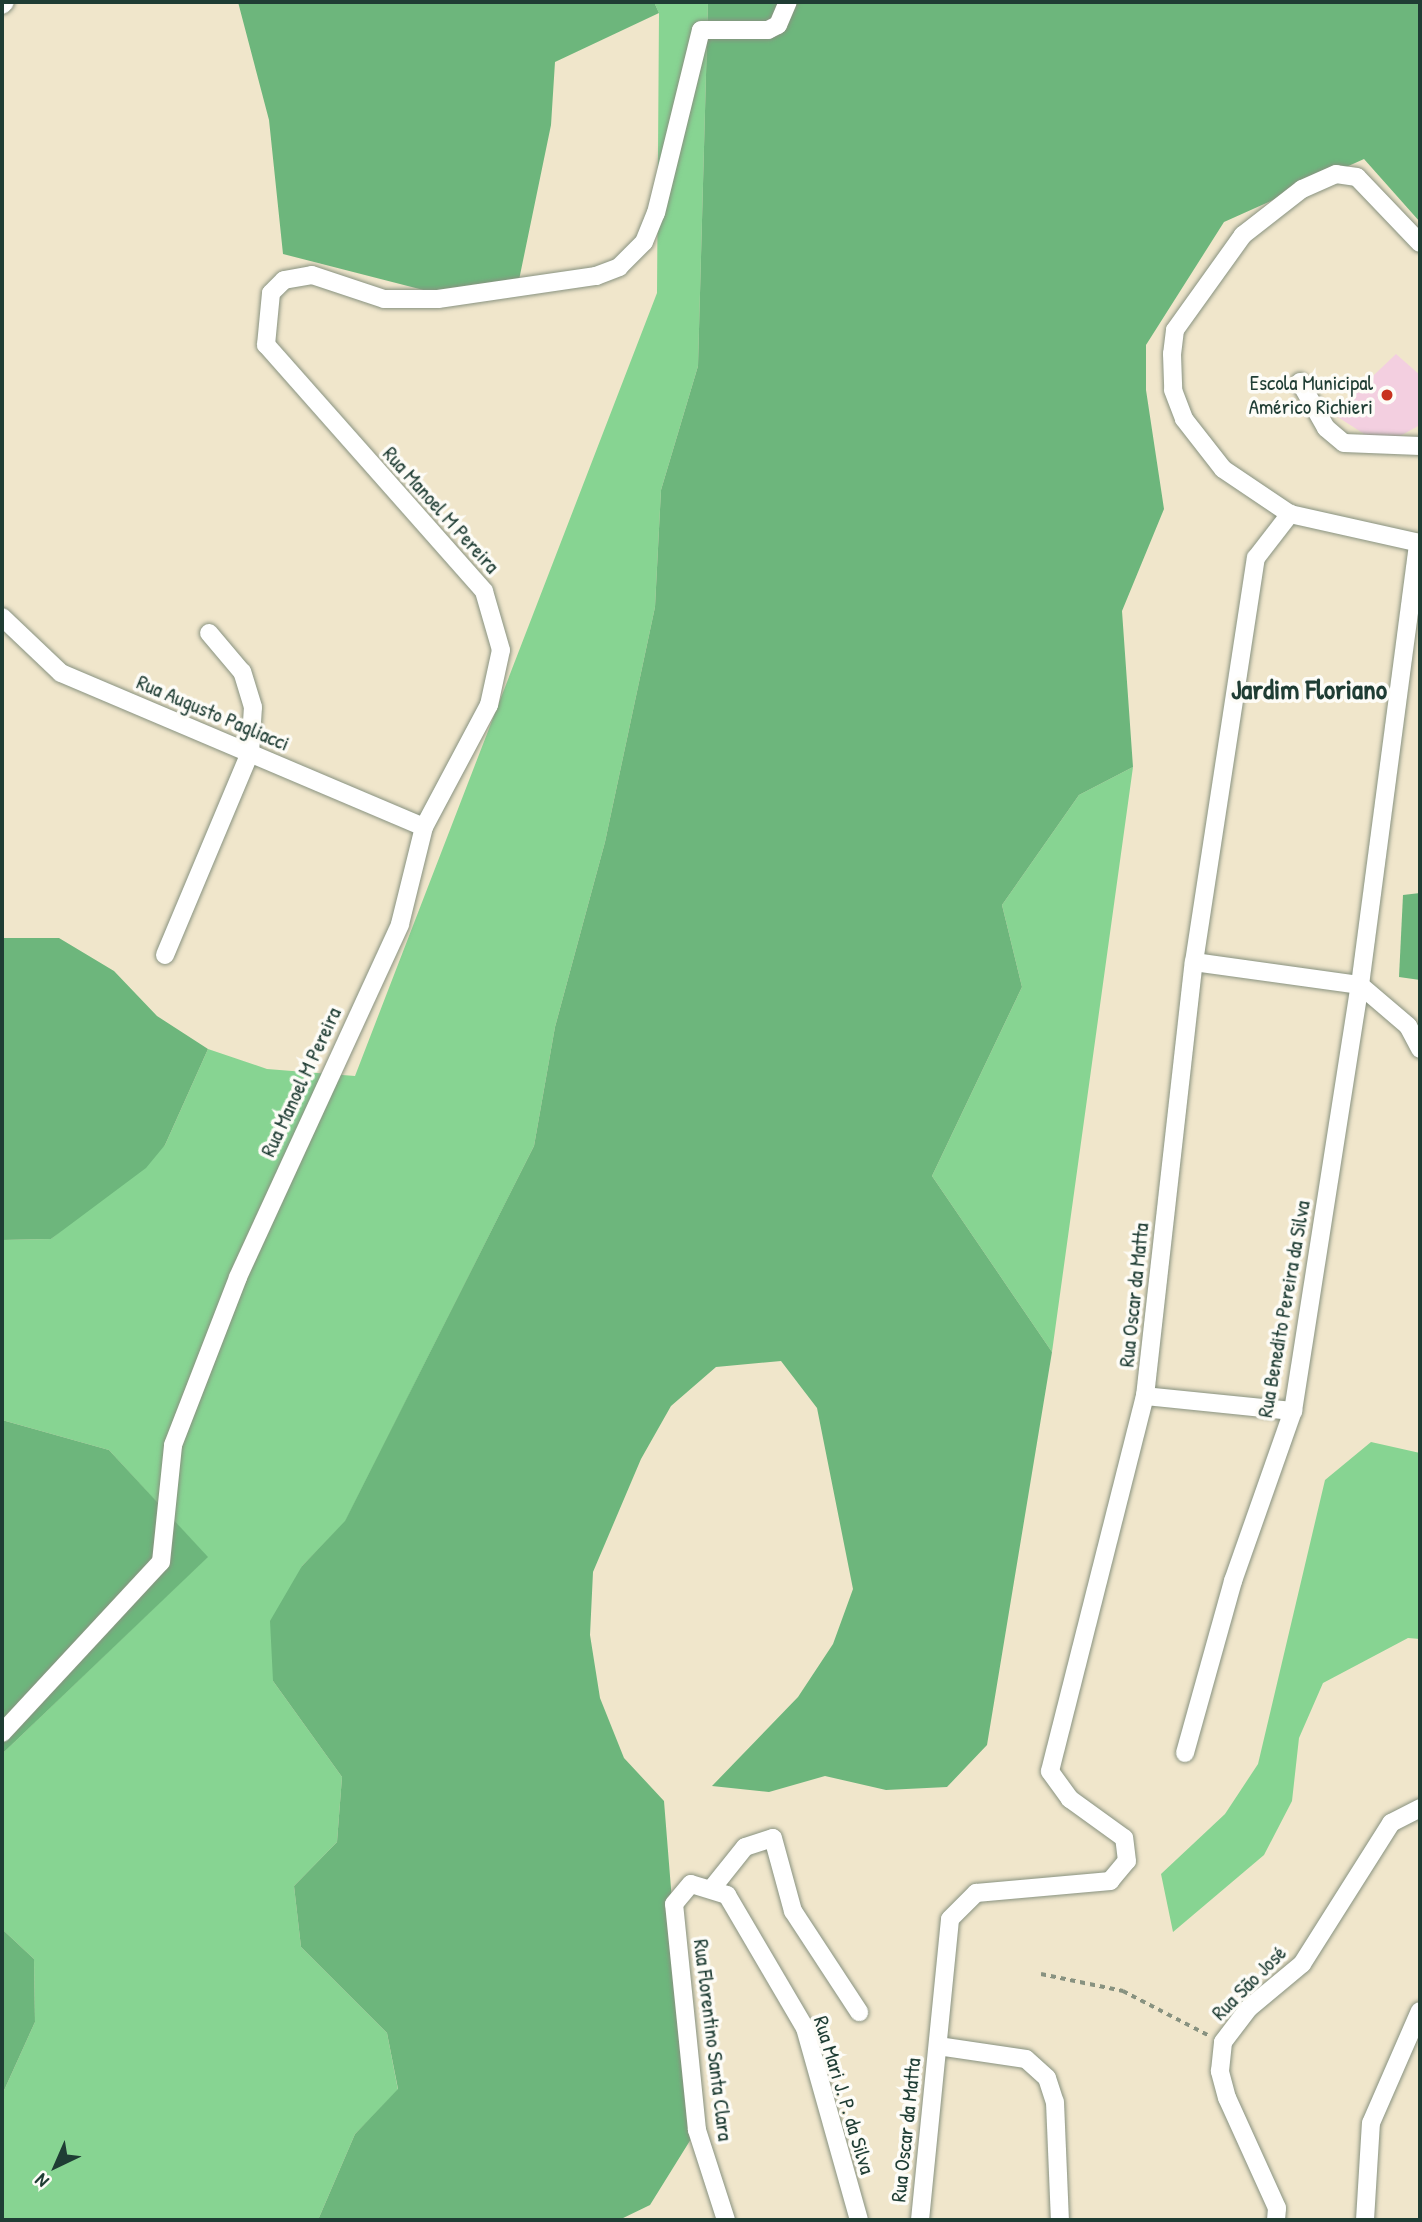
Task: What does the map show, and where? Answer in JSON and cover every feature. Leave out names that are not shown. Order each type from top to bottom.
[{"type":"street","name":"Rua Manoel M Pereira","points":[[2,1733],[162,1562],[173,1445],[238,1277],[400,924],[424,827],[489,705],[501,650],[494,617],[484,591],[266,345],[264,319],[271,293],[284,279],[312,275],[384,299],[438,299],[596,276],[619,267],[644,242],[656,213],[701,30],[768,30],[778,25],[788,2]]},
{"type":"street","points":[[1419,543],[1290,514],[1223,469],[1184,419],[1173,390],[1175,330],[1233,250],[1261,218],[1302,189],[1345,173],[1357,177],[1420,243]]},
{"type":"street","points":[[1300,383],[1326,428],[1344,443],[1420,446]]},
{"type":"street","name":"Rua Oscar da Matta","points":[[920,2220],[950,1919],[964,1899],[1110,1881],[1127,1861],[1124,1838],[1070,1799],[1050,1771],[1145,1396],[1194,962],[1256,558],[1290,514]]},
{"type":"street","name":"Rua Benedito Pereira da Silva","points":[[1185,1753],[1233,1581],[1293,1411],[1360,985],[1419,543]]},
{"type":"street","name":"Rua Augusto Pagliacci","points":[[2,617],[61,673],[424,827]]},
{"type":"street","points":[[165,955],[250,753],[253,707],[242,673],[209,634]]},
{"type":"street","points":[[1194,962],[1360,985],[1408,1026],[1420,1049]]},
{"type":"street","points":[[1145,1396],[1293,1411]]},
{"type":"street","name":"Rua São José","points":[[1276,2220],[1277,2208],[1227,2098],[1220,2071],[1223,2042],[1249,2008],[1302,1964],[1391,1824],[1420,1808]]},
{"type":"street","points":[[713,1887],[745,1847],[773,1838],[793,1911],[859,2012]]},
{"type":"street","name":"Rua Florentino Santa Clara","points":[[713,1887],[691,1884],[674,1904],[697,2130],[726,2220]]},
{"type":"street","name":"Rua Mari J. P. da Silva","points":[[713,1887],[727,1895],[805,2028],[859,2220]]},
{"type":"street","points":[[1365,2220],[1371,2123],[1420,2011]]},
{"type":"street","name":"Rua Oscar da Matta","points":[[939,2046],[1026,2059],[1047,2078],[1055,2102],[1060,2220]]},
{"type":"path","points":[[1041,1974],[1123,1991],[1223,2042]]},
{"type":"shaded area","name":"Escola Municipal Américo Richieri","points":[[1396,354],[1420,375],[1420,425],[1400,436],[1369,437],[1333,414]]},
{"type":"green space","points":[[238,2],[654,2],[659,13],[555,62],[551,125],[519,280],[439,294],[283,254],[269,120]]},
{"type":"green space","points":[[654,2],[708,2],[698,366],[661,490],[655,607],[605,842],[555,1027],[534,1146],[345,1522],[302,1566],[273,1681],[342,1777],[337,1842],[294,1886],[301,1947],[387,2033],[398,2090],[355,2134],[318,2220],[2,2220],[2,2095],[35,2022],[34,1959],[2,1929],[2,1754],[207,1557],[109,1450],[2,1420],[2,1240],[51,1239],[165,1145],[208,1049],[267,1069],[355,1076],[657,293],[659,13]]},
{"type":"green space","points":[[708,2],[1420,2],[1420,222],[1364,159],[1224,222],[1146,345],[1146,390],[1164,509],[1122,611],[1133,767],[1079,795],[1002,905],[1022,987],[932,1176],[1052,1352],[987,1745],[947,1787],[886,1790],[825,1776],[769,1792],[712,1786],[798,1697],[833,1644],[853,1589],[817,1408],[781,1361],[716,1367],[671,1406],[641,1459],[593,1572],[590,1635],[600,1698],[624,1758],[664,1801],[691,2139],[650,2205],[619,2220],[318,2220],[355,2134],[398,2089],[387,2033],[301,1947],[294,1886],[337,1842],[342,1777],[273,1681],[270,1621],[302,1566],[345,1521],[534,1146],[555,1027],[605,842],[655,607],[661,490],[698,366]]},
{"type":"green space","points":[[1133,767],[1052,1352],[932,1176],[1022,987],[1002,905],[1079,795]]},
{"type":"green space","points":[[1420,893],[1420,980],[1399,977],[1403,895]]},
{"type":"green space","points":[[2,938],[59,938],[114,971],[157,1016],[208,1049],[165,1145],[146,1168],[51,1239],[2,1240]]},
{"type":"green space","points":[[2,1420],[109,1450],[208,1557],[2,1754]]},
{"type":"green space","points":[[1371,1442],[1420,1453],[1420,1639],[1408,1638],[1323,1683],[1299,1738],[1292,1801],[1264,1855],[1173,1932],[1161,1874],[1225,1814],[1258,1764],[1325,1480]]},
{"type":"green space","points":[[2,1929],[34,1959],[35,2022],[2,2095]]},
{"type":"place","name":"Escola Municipal Américo Richieri","points":[[1387,395]]},
{"type":"district","name":"Jardim Floriano","points":[[1309,689]]}]
